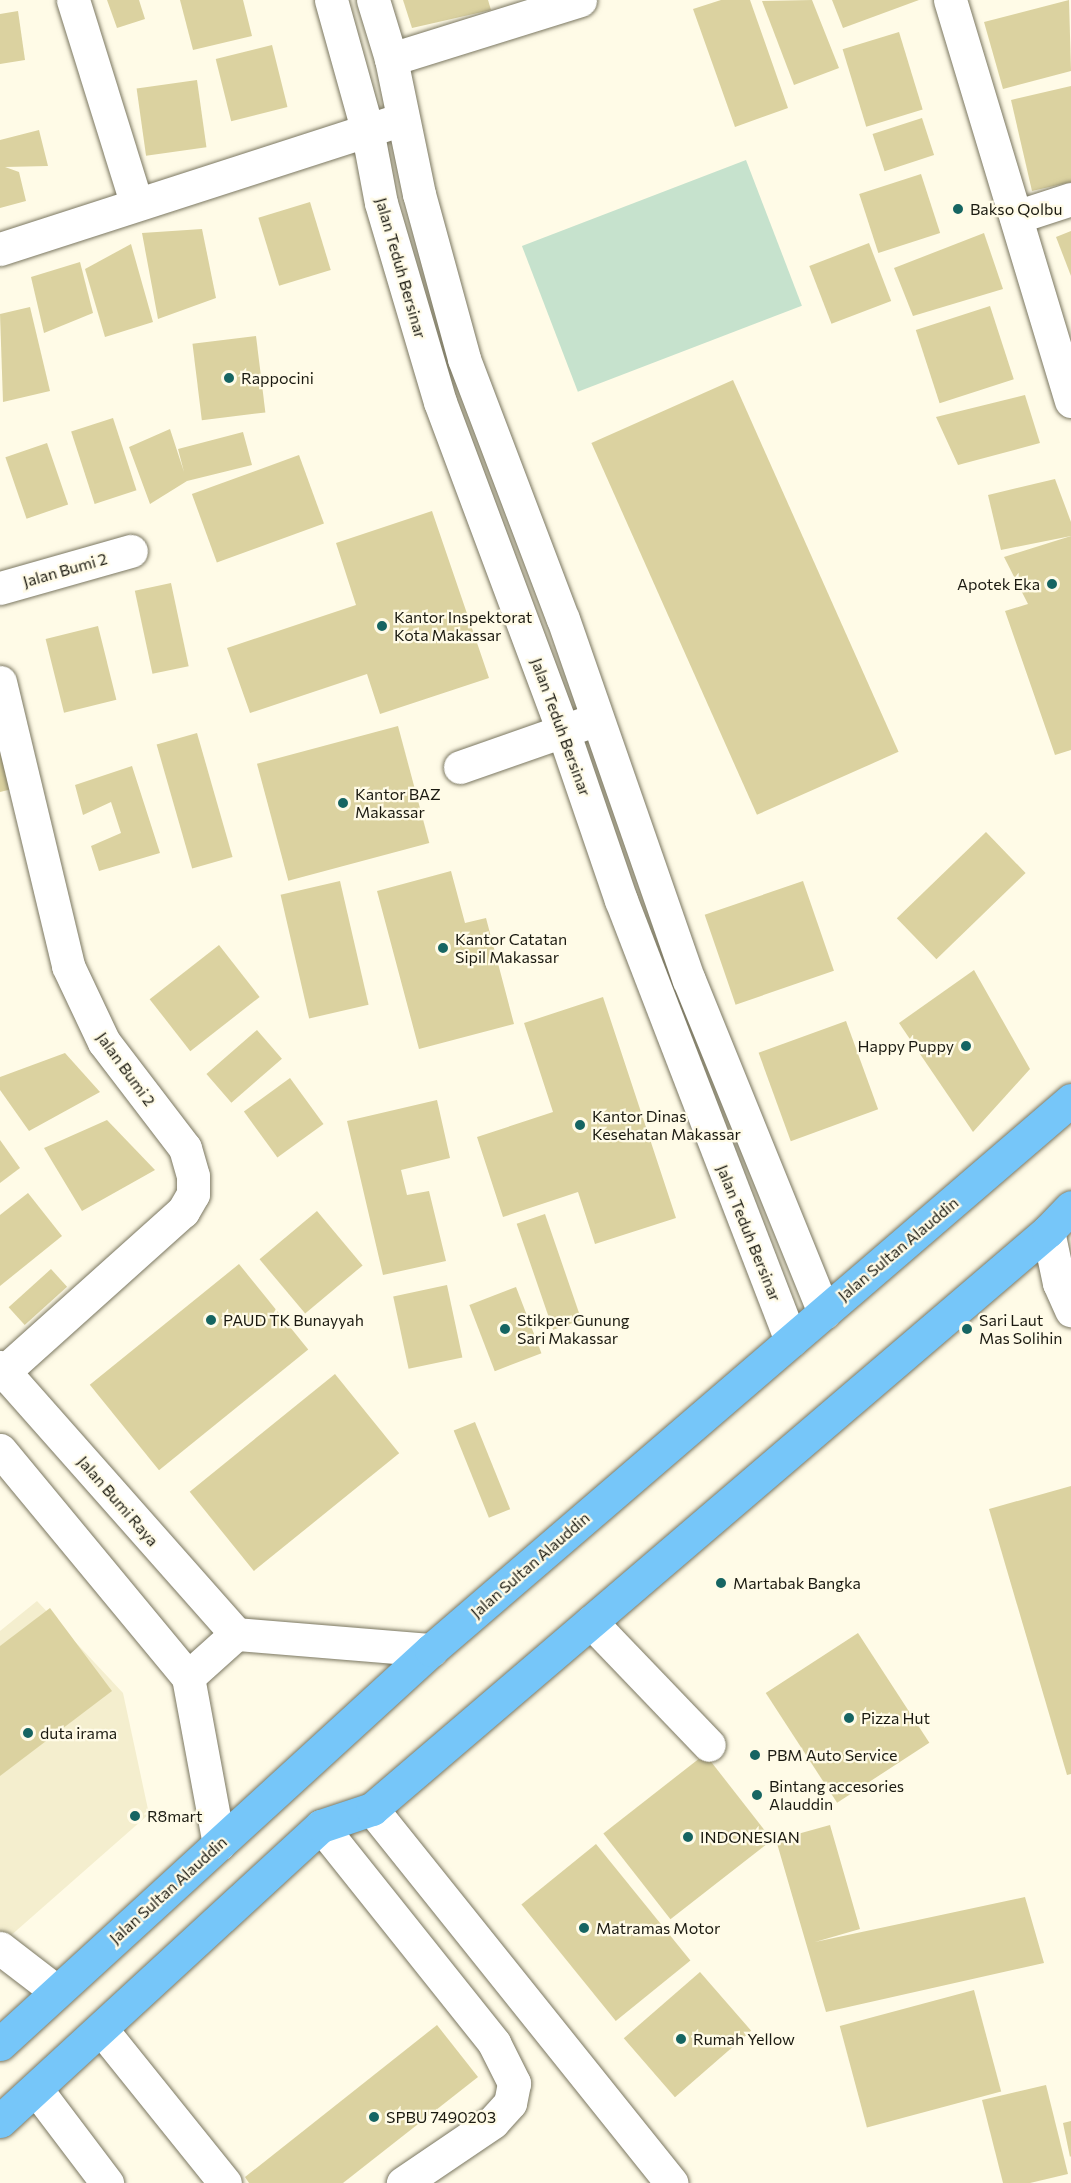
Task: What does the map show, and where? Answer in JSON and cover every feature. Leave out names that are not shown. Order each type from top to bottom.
[{"type":"highway","name":"Jalan Sultan Alauddin","points":[[0,2044],[432,1650],[1071,1100]]},
{"type":"highway","points":[[0,2121],[102,2030],[321,1826],[372,1809],[1048,1232],[1071,1207]]},
{"type":"street","points":[[73,0],[136,202]]},
{"type":"street","name":"Jalan Teduh Bersinar","points":[[331,0],[367,129],[381,204],[440,402],[563,730],[656,991],[791,1340]]},
{"type":"street","points":[[373,0],[391,59],[419,194],[464,359],[563,619],[689,980],[824,1313]]},
{"type":"street","points":[[391,59],[580,0]]},
{"type":"street","points":[[950,0],[1071,401]]},
{"type":"street","points":[[0,249],[136,202],[405,119]]},
{"type":"street","points":[[1016,217],[1071,199]]},
{"type":"street","name":"Jalan Bumi 2","points":[[0,588],[131,551]]},
{"type":"street","name":"Jalan Bumi 2","points":[[0,682],[68,966],[104,1042],[185,1148],[193,1176],[193,1194],[183,1211],[1,1371]]},
{"type":"street","points":[[460,767],[596,719]]},
{"type":"street","points":[[656,991],[689,980]]},
{"type":"street","points":[[1048,1232],[1067,1289]]},
{"type":"street","name":"Jalan Bumi Raya","points":[[1,1371],[236,1634]]},
{"type":"street","points":[[0,1450],[188,1677],[219,1844]]},
{"type":"street","points":[[591,1622],[710,1745]]},
{"type":"street","points":[[188,1677],[236,1634],[432,1650]]},
{"type":"street","points":[[372,1809],[672,2183]]},
{"type":"street","points":[[321,1826],[494,2043],[514,2082],[510,2103],[493,2122],[403,2183]]},
{"type":"street","points":[[0,1948],[56,1991]]},
{"type":"street","points":[[102,2030],[225,2183]]},
{"type":"street","points":[[36,2090],[107,2183]]},
{"type":"shaded area","points":[[37,1601],[123,1693],[149,1814],[0,1945],[0,1631]]},
{"type":"green space","points":[[746,160],[802,306],[578,392],[522,246]]},
{"type":"building","points":[[107,0],[139,0],[145,19],[117,28]]},
{"type":"building","points":[[180,0],[243,0],[252,36],[193,50]]},
{"type":"building","points":[[403,0],[488,0],[491,10],[412,28]]},
{"type":"building","points":[[721,0],[750,0],[788,108],[735,127],[693,9]]},
{"type":"building","points":[[812,0],[839,68],[794,85],[762,1]]},
{"type":"building","points":[[832,0],[919,0],[843,28]]},
{"type":"building","points":[[1069,0],[1071,71],[1003,89],[984,22]]},
{"type":"building","points":[[18,11],[25,60],[0,64],[0,14]]},
{"type":"building","points":[[899,32],[923,109],[866,127],[843,49]]},
{"type":"building","points":[[272,45],[287,107],[231,121],[216,59]]},
{"type":"building","points":[[197,80],[206,147],[146,156],[137,88]]},
{"type":"building","points":[[1071,86],[1071,182],[1032,191],[1011,100]]},
{"type":"building","points":[[922,118],[934,155],[885,171],[873,134]]},
{"type":"building","points":[[39,130],[48,166],[5,167],[19,172],[26,201],[0,208],[0,140]]},
{"type":"building","points":[[921,174],[940,233],[878,253],[859,194]]},
{"type":"building","points":[[310,202],[331,270],[279,286],[258,218]]},
{"type":"building","points":[[202,229],[216,298],[158,319],[142,233]]},
{"type":"building","points":[[1071,231],[1071,276],[1056,237]]},
{"type":"building","points":[[984,233],[1003,289],[913,316],[894,268]]},
{"type":"building","points":[[869,243],[891,301],[831,324],[809,266]]},
{"type":"building","points":[[131,244],[153,322],[105,337],[85,269]]},
{"type":"building","points":[[80,262],[93,313],[44,333],[31,277]]},
{"type":"building","points":[[990,306],[1014,379],[940,403],[916,330]]},
{"type":"building","points":[[30,307],[50,391],[3,402],[0,314]]},
{"type":"building","name":"Rappocini","points":[[256,336],[265,412],[202,420],[192,344]]},
{"type":"building","points":[[733,380],[899,752],[757,815],[591,443]]},
{"type":"building","points":[[1025,395],[1040,443],[958,465],[936,417]]},
{"type":"building","points":[[113,418],[136,490],[95,504],[71,432]]},
{"type":"building","points":[[170,429],[184,472],[178,449],[243,432],[252,465],[187,481],[150,504],[129,447]]},
{"type":"building","points":[[47,443],[68,504],[27,519],[5,457]]},
{"type":"building","points":[[299,455],[324,524],[217,563],[192,494]]},
{"type":"building","points":[[1055,479],[1071,522],[1071,536],[1001,550],[988,495]]},
{"type":"building","name":"Kantor Inspektorat Kota Makassar","points":[[432,511],[489,678],[380,714],[367,674],[250,713],[227,648],[356,605],[336,543]]},
{"type":"building","points":[[1071,536],[1071,750],[1055,755],[1005,611],[1028,604],[1004,557]]},
{"type":"building","points":[[171,583],[189,666],[152,674],[135,591]]},
{"type":"building","points":[[98,626],[116,700],[64,713],[46,639]]},
{"type":"building","name":"Kantor BAZ Makassar","points":[[398,726],[429,843],[288,881],[257,764]]},
{"type":"building","points":[[197,733],[233,857],[192,869],[157,745]]},
{"type":"building","points":[[0,753],[12,789],[0,792]]},
{"type":"building","points":[[132,766],[160,853],[99,871],[91,846],[121,833],[111,802],[83,815],[75,785]]},
{"type":"building","points":[[986,832],[1026,873],[936,959],[897,918]]},
{"type":"building","name":"Kantor Catatan Sipil Makassar","points":[[451,871],[465,923],[486,918],[514,1024],[419,1049],[377,891]]},
{"type":"building","points":[[340,881],[369,1005],[309,1018],[281,895]]},
{"type":"building","points":[[803,881],[834,971],[736,1005],[705,915]]},
{"type":"building","points":[[219,945],[260,997],[190,1051],[150,999]]},
{"type":"building","name":"Happy Puppy","points":[[974,970],[1030,1069],[973,1132],[899,1023]]},
{"type":"building","name":"Kantor Dinas Kesehatan Makassar","points":[[603,997],[676,1218],[595,1244],[578,1192],[503,1217],[477,1137],[553,1112],[524,1023]]},
{"type":"building","points":[[846,1021],[878,1109],[791,1141],[759,1053]]},
{"type":"building","points":[[257,1030],[282,1059],[231,1103],[206,1074]]},
{"type":"building","points":[[65,1053],[100,1092],[29,1131],[0,1090],[0,1077]]},
{"type":"building","points":[[290,1078],[324,1124],[277,1158],[244,1112]]},
{"type":"building","points":[[437,1100],[450,1158],[401,1170],[407,1195],[429,1191],[446,1261],[383,1275],[347,1121]]},
{"type":"building","points":[[107,1120],[155,1170],[82,1211],[44,1148]]},
{"type":"building","points":[[0,1140],[20,1168],[0,1183]]},
{"type":"building","points":[[28,1193],[62,1236],[0,1286],[0,1215]]},
{"type":"building","points":[[317,1211],[363,1265],[305,1314],[260,1259]]},
{"type":"building","points":[[545,1214],[581,1320],[553,1330],[517,1224]]},
{"type":"building","points":[[239,1264],[308,1349],[159,1470],[90,1385]]},
{"type":"building","points":[[51,1269],[67,1287],[25,1325],[9,1307]]},
{"type":"building","points":[[447,1285],[462,1357],[409,1369],[393,1296]]},
{"type":"building","name":"Stikper Gunung Sari Makassar","points":[[516,1287],[541,1353],[495,1371],[469,1305]]},
{"type":"building","points":[[335,1374],[399,1453],[254,1571],[190,1492]]},
{"type":"building","points":[[475,1422],[510,1509],[489,1518],[454,1431]]},
{"type":"building","points":[[1071,1486],[1071,1774],[1067,1775],[989,1509]]},
{"type":"building","name":"duta irama","points":[[50,1608],[112,1691],[0,1776],[0,1646]]},
{"type":"building","name":"Pizza Hut","points":[[858,1633],[929,1743],[837,1803],[766,1693]]},
{"type":"building","name":"INDONESIAN","points":[[705,1754],[772,1840],[670,1919],[603,1833]]},
{"type":"building","points":[[830,1825],[860,1929],[815,1942],[1025,1897],[1044,1963],[826,2012],[776,1840]]},
{"type":"building","points":[[596,1844],[690,1961],[616,2021],[521,1904]]},
{"type":"building","points":[[700,1972],[751,2031],[675,2097],[624,2038]]},
{"type":"building","points":[[974,1990],[1001,2091],[867,2127],[840,2026]]},
{"type":"building","name":"SPBU 7490203","points":[[437,2025],[478,2077],[343,2183],[249,2183],[245,2177]]},
{"type":"building","points":[[1046,2085],[1068,2174],[1030,2183],[1003,2183],[982,2100]]},
{"type":"building","points":[[1071,2121],[1071,2156],[1070,2157],[1063,2123]]},
{"type":"place","name":"Bakso Qolbu","points":[[958,209]]},
{"type":"place","name":"Rappocini","points":[[229,378]]},
{"type":"place","name":"Apotek Eka","points":[[1052,584]]},
{"type":"place","name":"Kantor Inspektorat Kota Makassar","points":[[382,626]]},
{"type":"place","name":"Kantor BAZ Makassar","points":[[343,803]]},
{"type":"place","name":"Kantor Catatan Sipil Makassar","points":[[443,948]]},
{"type":"place","name":"Happy Puppy","points":[[966,1046]]},
{"type":"place","name":"Kantor Dinas Kesehatan Makassar","points":[[580,1125]]},
{"type":"place","name":"PAUD TK Bunayyah","points":[[211,1320]]},
{"type":"place","name":"Stikper Gunung Sari Makassar","points":[[505,1329]]},
{"type":"place","name":"Sari Laut Mas Solihin","points":[[967,1329]]},
{"type":"place","name":"Martabak Bangka","points":[[721,1583]]},
{"type":"place","name":"Pizza Hut","points":[[849,1718]]},
{"type":"place","name":"duta irama","points":[[28,1733]]},
{"type":"place","name":"PBM Auto Service","points":[[755,1755]]},
{"type":"place","name":"Bintang accesories Alauddin","points":[[757,1795]]},
{"type":"place","name":"R8mart","points":[[135,1816]]},
{"type":"place","name":"INDONESIAN","points":[[688,1837]]},
{"type":"place","name":"Matramas Motor","points":[[584,1928]]},
{"type":"place","name":"Rumah Yellow","points":[[681,2039]]},
{"type":"place","name":"SPBU 7490203","points":[[374,2117]]}]
